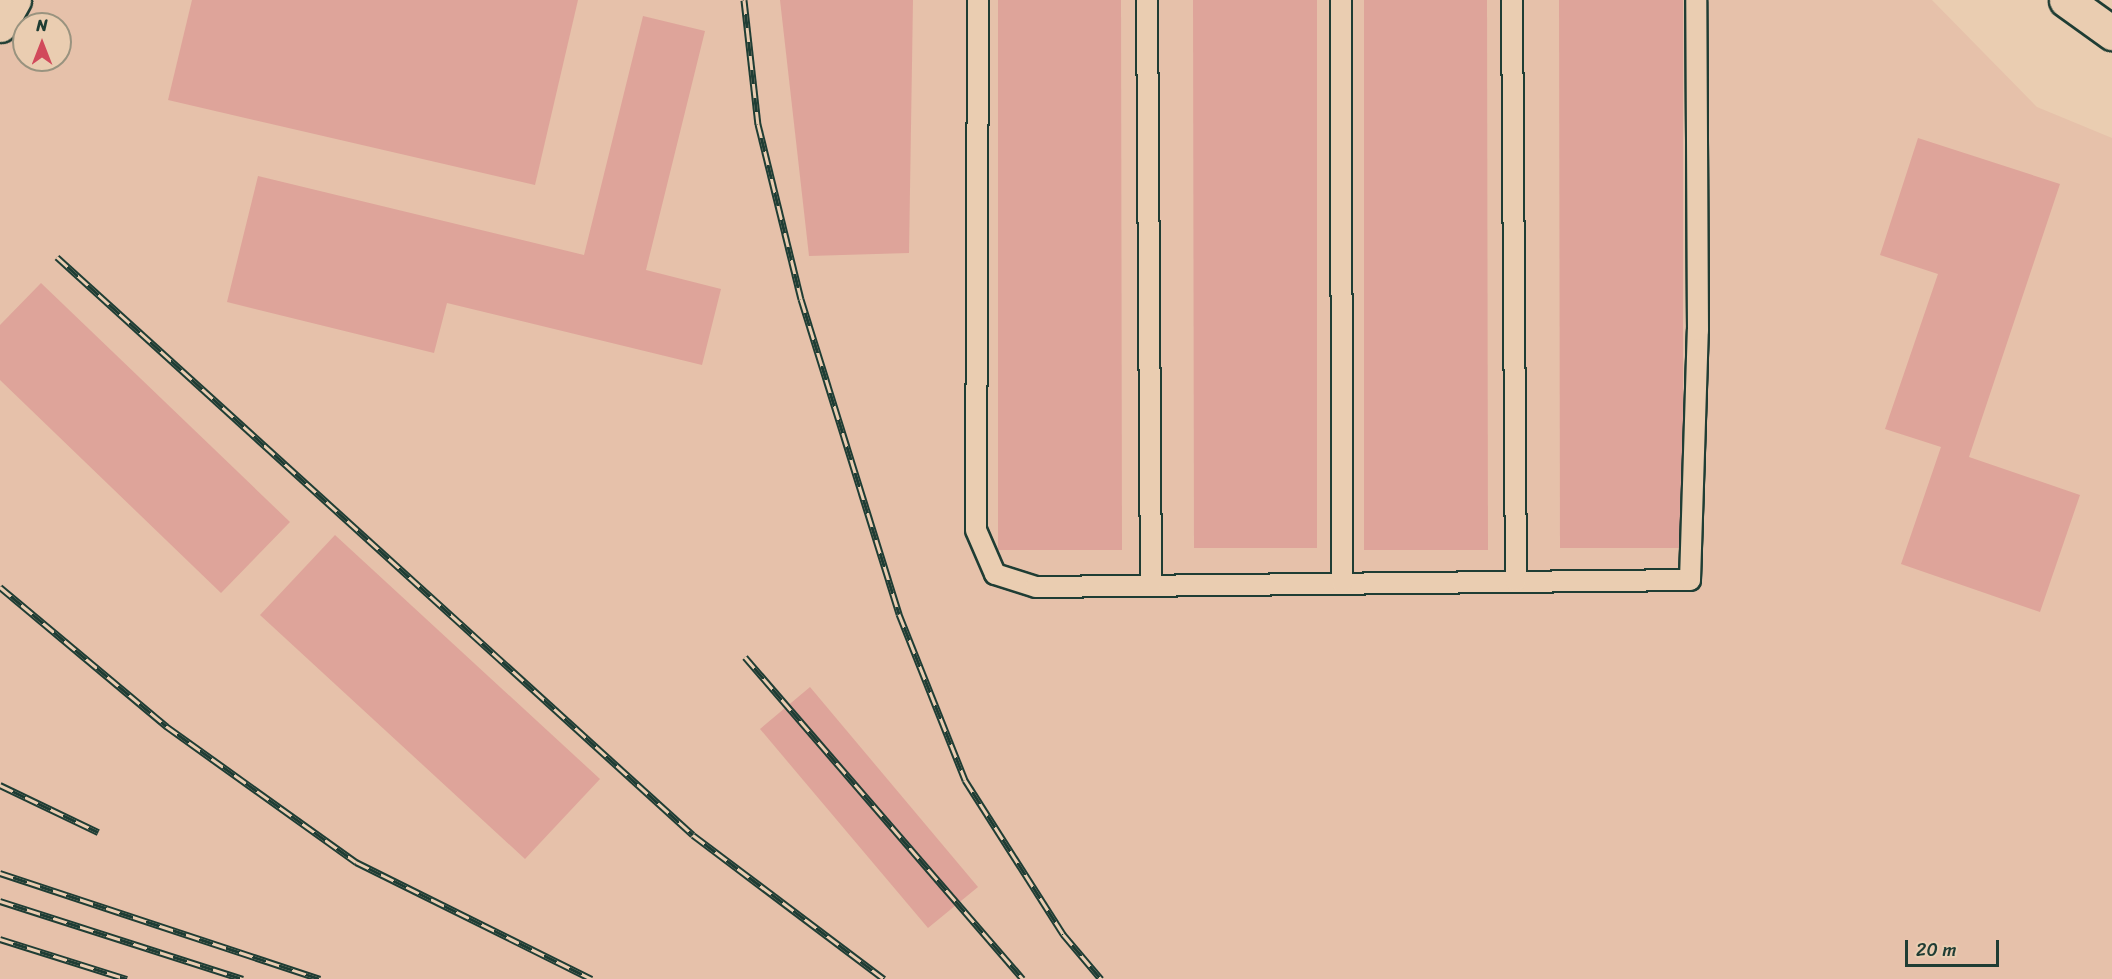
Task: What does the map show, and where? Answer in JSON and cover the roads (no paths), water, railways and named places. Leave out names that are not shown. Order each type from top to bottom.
[{"type":"street","points":[[0,25],[14,0]]},
{"type":"street","points":[[2066,0],[2112,33]]},
{"type":"lane","points":[[978,0],[976,530],[995,574],[1036,587],[1690,580],[1698,330],[1696,0]]},
{"type":"lane","points":[[1147,0],[1151,585]]},
{"type":"lane","points":[[1341,0],[1342,583]]},
{"type":"lane","points":[[1512,0],[1516,581]]},
{"type":"railway","points":[[744,0],[758,124],[801,299],[899,614],[965,780],[1063,934],[1101,979]]},
{"type":"railway","points":[[57,257],[693,835],[884,979]]},
{"type":"railway","points":[[0,587],[166,726],[356,862],[592,979]]},
{"type":"railway","points":[[745,657],[1023,979]]},
{"type":"railway","points":[[0,785],[98,832]]},
{"type":"railway","points":[[0,873],[320,979]]},
{"type":"railway","points":[[0,901],[243,979]]},
{"type":"railway","points":[[0,939],[127,979]]}]
